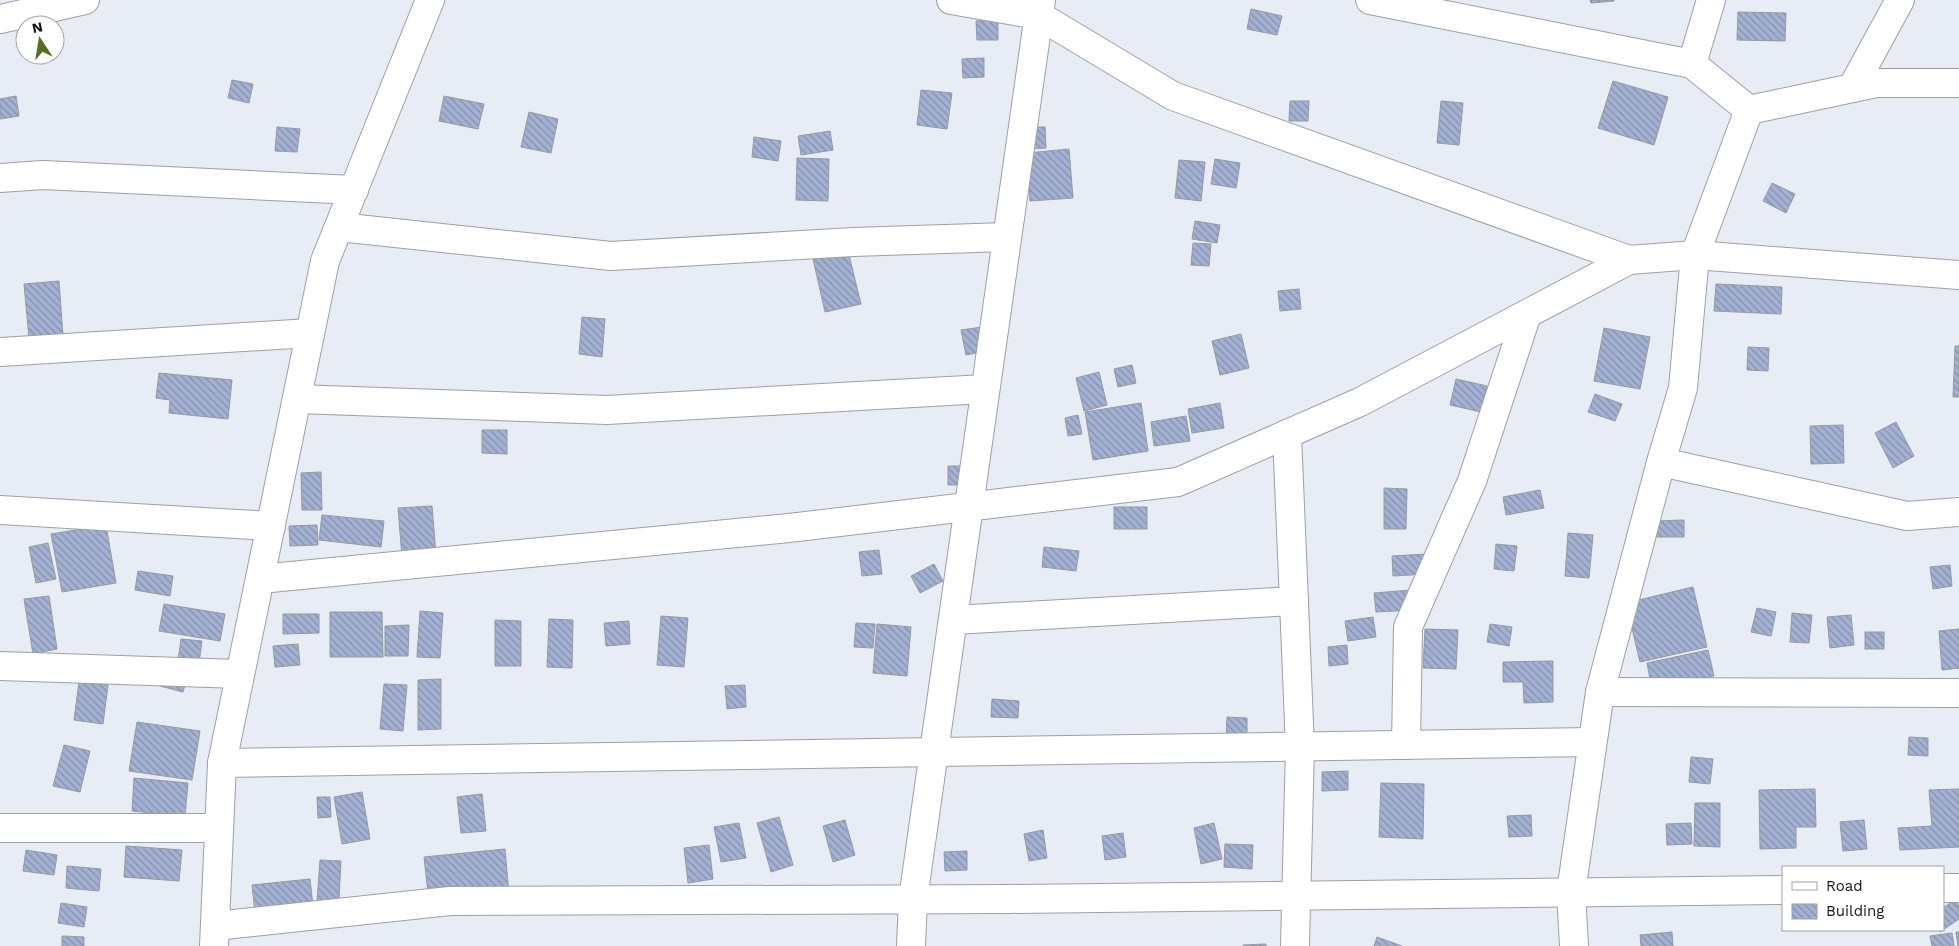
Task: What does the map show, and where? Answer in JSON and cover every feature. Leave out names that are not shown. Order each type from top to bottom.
[{"type":"street","points":[[0,19],[84,0]]},
{"type":"street","points":[[430,0],[325,261],[222,763],[215,936],[450,901],[1296,896],[1782,890]]},
{"type":"street","points":[[951,0],[1040,8],[1173,96],[1629,260]]},
{"type":"street","points":[[1370,0],[1692,64],[1749,110]]},
{"type":"street","points":[[1692,64],[1711,0]]},
{"type":"street","points":[[1852,88],[1900,0]]},
{"type":"street","points":[[911,946],[913,899],[1040,8]]},
{"type":"street","points":[[1749,110],[1876,83],[1959,83]]},
{"type":"street","points":[[1574,946],[1571,892],[1600,692],[1661,462],[1683,388],[1695,255],[1749,110]]},
{"type":"street","points":[[0,178],[42,175],[354,190]]},
{"type":"street","points":[[339,227],[611,256],[853,242],[1007,237]]},
{"type":"street","points":[[260,579],[789,528],[1178,482],[1360,402],[1629,260],[1695,255],[1959,275]]},
{"type":"street","points":[[1406,746],[1408,626],[1472,482],[1527,314]]},
{"type":"street","points":[[0,352],[310,333]]},
{"type":"street","points":[[297,399],[607,410],[986,389]]},
{"type":"street","points":[[1287,434],[1300,747],[1295,946]]},
{"type":"street","points":[[1661,462],[1908,516],[1959,512]]},
{"type":"street","points":[[0,510],[271,526]]},
{"type":"street","points":[[953,620],[1294,601]]},
{"type":"street","points":[[0,666],[240,674]]},
{"type":"street","points":[[1600,692],[1959,693]]},
{"type":"street","points":[[222,763],[1592,742]]},
{"type":"street","points":[[0,828],[219,828]]},
{"type":"street","points":[[1944,888],[1959,888]]},
{"type":"building","points":[[1590,0],[1614,0],[1614,1],[1591,3]]},
{"type":"building","points":[[1251,9],[1282,16],[1277,35],[1247,29]]},
{"type":"building","points":[[1738,12],[1786,13],[1785,41],[1737,40]]},
{"type":"building","points":[[998,20],[998,40],[977,40],[976,21]]},
{"type":"building","points":[[984,58],[984,77],[963,78],[962,59]]},
{"type":"building","points":[[232,80],[253,84],[249,103],[228,98]]},
{"type":"building","points":[[1613,81],[1668,97],[1654,145],[1598,128]]},
{"type":"building","points":[[921,90],[952,93],[947,129],[917,125]]},
{"type":"building","points":[[16,96],[19,116],[0,119],[0,99]]},
{"type":"building","points":[[444,96],[484,104],[478,129],[439,121]]},
{"type":"building","points":[[1290,101],[1309,101],[1308,121],[1289,121]]},
{"type":"building","points":[[1441,101],[1463,103],[1459,145],[1437,143]]},
{"type":"building","points":[[529,112],[558,119],[551,153],[521,147]]},
{"type":"building","points":[[277,127],[300,129],[297,152],[275,151]]},
{"type":"building","points":[[1028,127],[1045,127],[1046,148],[1028,149]]},
{"type":"building","points":[[830,131],[833,150],[801,155],[798,136]]},
{"type":"building","points":[[754,137],[781,141],[778,161],[752,157]]},
{"type":"building","points":[[1069,149],[1073,198],[1030,201],[1027,153]]},
{"type":"building","points":[[797,158],[829,159],[828,201],[796,200]]},
{"type":"building","points":[[1215,159],[1240,163],[1236,188],[1211,184]]},
{"type":"building","points":[[1179,160],[1205,162],[1201,201],[1175,198]]},
{"type":"building","points":[[1772,183],[1795,194],[1786,213],[1763,201]]},
{"type":"building","points":[[1195,221],[1220,225],[1217,243],[1192,239]]},
{"type":"building","points":[[1193,243],[1211,244],[1209,266],[1191,265]]},
{"type":"building","points":[[848,251],[861,304],[825,312],[813,259]]},
{"type":"building","points":[[59,281],[63,336],[29,338],[24,284]]},
{"type":"building","points":[[1716,284],[1782,287],[1781,314],[1714,311]]},
{"type":"building","points":[[1299,289],[1301,309],[1280,311],[1278,291]]},
{"type":"building","points":[[582,317],[605,319],[602,357],[579,354]]},
{"type":"building","points":[[982,327],[986,351],[966,355],[961,330]]},
{"type":"building","points":[[1604,328],[1650,337],[1640,389],[1594,381]]},
{"type":"building","points":[[1241,334],[1249,368],[1220,375],[1212,341]]},
{"type":"building","points":[[1955,346],[1959,346],[1959,397],[1953,397]]},
{"type":"building","points":[[1748,347],[1769,348],[1768,371],[1747,370]]},
{"type":"building","points":[[1132,365],[1136,383],[1118,387],[1114,369]]},
{"type":"building","points":[[1099,372],[1107,405],[1084,411],[1076,378]]},
{"type":"building","points":[[159,373],[232,380],[228,419],[169,413],[170,400],[156,398]]},
{"type":"building","points":[[1456,379],[1487,386],[1481,412],[1450,405]]},
{"type":"building","points":[[1595,394],[1622,404],[1615,421],[1588,412]]},
{"type":"building","points":[[1141,403],[1148,451],[1093,460],[1085,412]]},
{"type":"building","points":[[1220,403],[1224,428],[1192,433],[1188,409]]},
{"type":"building","points":[[1078,415],[1082,434],[1068,436],[1065,418]]},
{"type":"building","points":[[1186,416],[1190,441],[1154,446],[1151,422]]},
{"type":"building","points":[[1896,422],[1914,456],[1893,468],[1875,433]]},
{"type":"building","points":[[1843,425],[1844,463],[1811,464],[1810,426]]},
{"type":"building","points":[[482,430],[507,430],[507,454],[482,453]]},
{"type":"building","points":[[948,466],[981,466],[980,485],[948,485]]},
{"type":"building","points":[[321,472],[322,510],[302,510],[301,473]]},
{"type":"building","points":[[1384,488],[1407,489],[1406,529],[1384,529]]},
{"type":"building","points":[[1540,490],[1544,508],[1506,515],[1503,497]]},
{"type":"building","points":[[432,506],[436,554],[402,557],[398,508]]},
{"type":"building","points":[[1114,507],[1147,507],[1147,529],[1114,529]]},
{"type":"building","points":[[322,515],[384,521],[381,547],[319,540]]},
{"type":"building","points":[[1684,520],[1684,537],[1654,537],[1653,521]]},
{"type":"building","points":[[106,525],[116,583],[62,592],[51,534]]},
{"type":"building","points":[[317,525],[318,545],[290,546],[289,526]]},
{"type":"building","points":[[1568,533],[1593,535],[1589,578],[1565,576]]},
{"type":"building","points":[[48,543],[56,579],[36,583],[29,547]]},
{"type":"building","points":[[1496,544],[1517,546],[1514,571],[1494,569]]},
{"type":"building","points":[[1044,547],[1079,551],[1076,571],[1042,567]]},
{"type":"building","points":[[879,550],[882,574],[862,576],[859,552]]},
{"type":"building","points":[[1427,554],[1428,574],[1393,576],[1392,556]]},
{"type":"building","points":[[934,564],[943,581],[920,593],[911,576]]},
{"type":"building","points":[[1950,565],[1952,586],[1933,589],[1930,567]]},
{"type":"building","points":[[138,571],[173,576],[170,596],[135,590]]},
{"type":"building","points":[[1693,587],[1707,647],[1640,662],[1626,603]]},
{"type":"building","points":[[1411,590],[1412,610],[1376,612],[1374,593]]},
{"type":"building","points":[[49,596],[57,649],[33,654],[24,599]]},
{"type":"building","points":[[164,604],[225,614],[220,641],[159,631]]},
{"type":"building","points":[[1757,608],[1776,612],[1771,636],[1751,632]]},
{"type":"building","points":[[420,611],[443,613],[440,658],[417,657]]},
{"type":"building","points":[[330,612],[382,612],[383,657],[330,657]]},
{"type":"building","points":[[1792,613],[1812,615],[1809,643],[1790,642]]},
{"type":"building","points":[[283,614],[319,614],[319,633],[283,634]]},
{"type":"building","points":[[1851,615],[1854,645],[1830,648],[1827,617]]},
{"type":"building","points":[[661,616],[688,618],[684,667],[657,665]]},
{"type":"building","points":[[1373,617],[1376,637],[1348,641],[1345,621]]},
{"type":"building","points":[[549,619],[573,620],[572,668],[547,667]]},
{"type":"building","points":[[495,620],[521,621],[521,666],[495,666]]},
{"type":"building","points":[[629,621],[630,644],[606,646],[604,623]]},
{"type":"building","points":[[856,623],[875,624],[873,648],[854,647]]},
{"type":"building","points":[[877,624],[911,627],[907,676],[873,673]]},
{"type":"building","points":[[1490,624],[1512,627],[1509,646],[1487,642]]},
{"type":"building","points":[[409,625],[408,656],[385,656],[385,626]]},
{"type":"building","points":[[1425,629],[1458,630],[1456,669],[1423,668]]},
{"type":"building","points":[[1959,629],[1959,668],[1942,670],[1939,631]]},
{"type":"building","points":[[1865,632],[1884,632],[1884,649],[1865,649]]},
{"type":"building","points":[[181,639],[202,641],[199,663],[178,661]]},
{"type":"building","points":[[298,644],[300,665],[275,667],[273,646]]},
{"type":"building","points":[[1347,645],[1348,664],[1329,666],[1328,647]]},
{"type":"building","points":[[1708,650],[1714,676],[1652,689],[1647,663]]},
{"type":"building","points":[[1553,661],[1553,702],[1524,703],[1523,682],[1503,682],[1503,662]]},
{"type":"building","points":[[165,669],[188,675],[183,692],[160,686]]},
{"type":"building","points":[[441,679],[441,729],[418,730],[418,680]]},
{"type":"building","points":[[79,682],[108,685],[103,724],[74,720]]},
{"type":"building","points":[[384,684],[407,685],[403,731],[380,729]]},
{"type":"building","points":[[745,685],[746,707],[727,709],[725,686]]},
{"type":"building","points":[[992,699],[1019,701],[1018,718],[991,717]]},
{"type":"building","points":[[1227,717],[1247,718],[1247,741],[1226,741]]},
{"type":"building","points":[[137,722],[200,731],[192,780],[129,771]]},
{"type":"building","points":[[1909,737],[1928,738],[1928,756],[1908,755]]},
{"type":"building","points":[[64,745],[90,751],[80,792],[53,786]]},
{"type":"building","points":[[1691,757],[1713,759],[1710,784],[1689,782]]},
{"type":"building","points":[[1348,771],[1348,790],[1322,791],[1322,772]]},
{"type":"building","points":[[134,778],[188,783],[185,816],[132,811]]},
{"type":"building","points":[[1381,783],[1424,784],[1423,839],[1379,837]]},
{"type":"building","points":[[1815,789],[1816,827],[1796,827],[1796,848],[1760,849],[1759,790]]},
{"type":"building","points":[[1959,789],[1959,847],[1900,850],[1898,828],[1932,826],[1929,790]]},
{"type":"building","points":[[362,792],[370,839],[342,844],[334,797]]},
{"type":"building","points":[[482,794],[486,831],[461,833],[457,797]]},
{"type":"building","points":[[317,797],[330,797],[331,817],[318,818]]},
{"type":"building","points":[[1695,803],[1720,803],[1720,847],[1694,846]]},
{"type":"building","points":[[1531,815],[1532,836],[1509,837],[1507,816]]},
{"type":"building","points":[[779,817],[793,865],[771,872],[757,823]]},
{"type":"building","points":[[845,820],[855,855],[833,862],[823,826]]},
{"type":"building","points":[[1864,820],[1867,849],[1843,851],[1840,822]]},
{"type":"building","points":[[739,823],[746,858],[721,862],[714,827]]},
{"type":"building","points":[[1214,823],[1222,859],[1201,864],[1194,828]]},
{"type":"building","points":[[1691,823],[1692,844],[1667,845],[1666,824]]},
{"type":"building","points":[[1043,830],[1047,858],[1029,861],[1024,834]]},
{"type":"building","points":[[1123,833],[1126,857],[1105,860],[1102,836]]},
{"type":"building","points":[[1225,844],[1253,845],[1252,869],[1224,867]]},
{"type":"building","points":[[709,845],[713,879],[688,883],[684,848]]},
{"type":"building","points":[[126,846],[182,850],[179,881],[124,877]]},
{"type":"building","points":[[505,849],[509,894],[429,901],[424,857]]},
{"type":"building","points":[[26,850],[57,855],[54,875],[23,871]]},
{"type":"building","points":[[967,851],[967,870],[945,871],[944,852]]},
{"type":"building","points":[[320,860],[341,861],[338,916],[316,915]]},
{"type":"building","points":[[67,866],[101,869],[99,891],[66,888]]},
{"type":"building","points":[[310,879],[313,906],[255,912],[252,885]]},
{"type":"building","points":[[1955,900],[1959,906],[1959,919],[1944,929],[1944,907]]},
{"type":"building","points":[[61,903],[87,907],[84,927],[58,923]]},
{"type":"building","points":[[1672,932],[1673,946],[1641,946],[1640,935]]},
{"type":"building","points":[[1956,932],[1959,932],[1959,946],[1958,946]]},
{"type":"building","points":[[1952,933],[1954,946],[1932,946],[1930,936]]},
{"type":"building","points":[[62,936],[84,937],[84,946],[62,946]]},
{"type":"building","points":[[1377,937],[1402,946],[1374,946]]},
{"type":"building","points":[[1266,944],[1266,946],[1243,946],[1243,945]]}]
